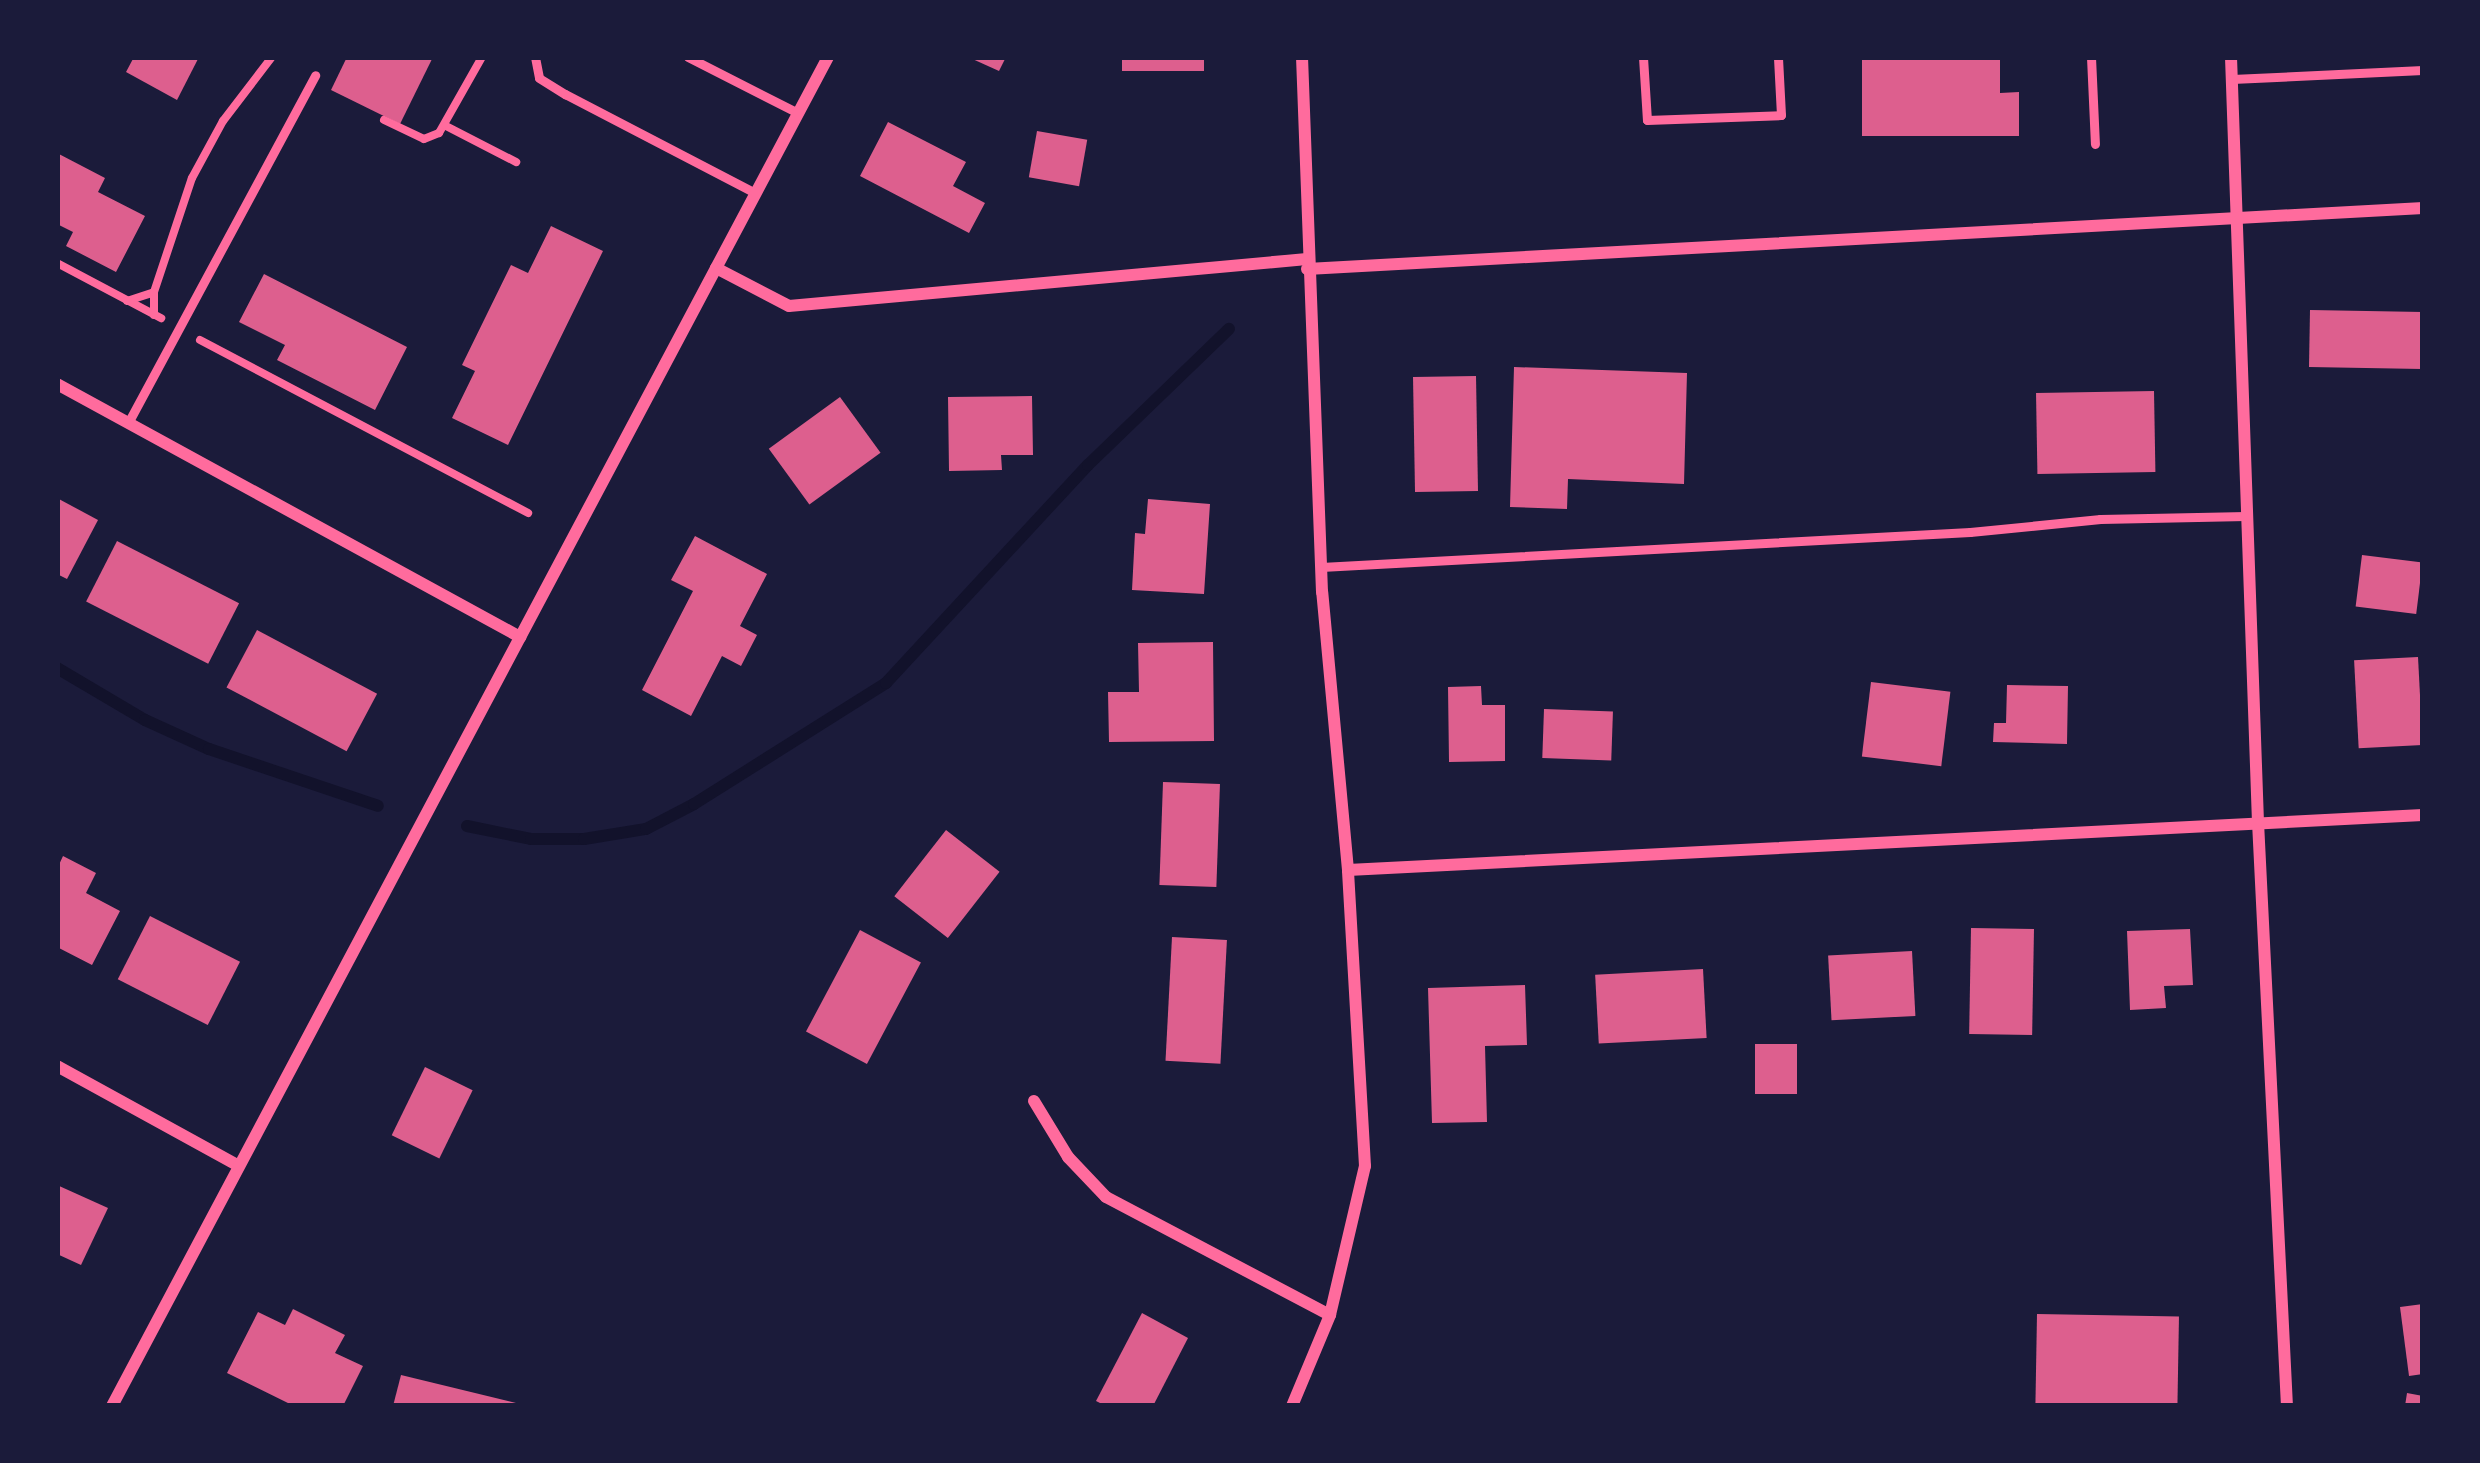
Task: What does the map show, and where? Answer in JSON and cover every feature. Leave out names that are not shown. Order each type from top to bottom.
[{"type":"street","points":[[112,1406],[236,1164],[828,57]]},
{"type":"street","points":[[1292,1406],[1330,1315],[1364,1166],[1348,870],[1321,567],[1302,57]]},
{"type":"street","points":[[2231,57],[2258,822],[2287,1406]]},
{"type":"street","points":[[716,268],[789,306],[1307,264],[2423,208]]},
{"type":"street","points":[[57,384],[520,637]]},
{"type":"street","points":[[1348,870],[2423,815]]},
{"type":"street","points":[[57,1066],[236,1164]]},
{"type":"street","points":[[1034,1101],[1068,1157],[1106,1197],[1330,1315]]},
{"type":"lane","points":[[535,57],[539,78],[755,193]]},
{"type":"lane","points":[[688,57],[797,113]]},
{"type":"lane","points":[[1643,57],[1647,119],[1781,115],[1778,57]]},
{"type":"lane","points":[[2092,57],[2095,144]]},
{"type":"lane","points":[[2316,57],[2317,75]]},
{"type":"lane","points":[[2232,79],[2423,70]]},
{"type":"lane","points":[[128,423],[315,75]]},
{"type":"lane","points":[[1321,567],[1970,532],[2099,519],[2246,516]]},
{"type":"path","points":[[154,315],[154,292],[206,149],[272,57]]},
{"type":"path","points":[[385,120],[424,139],[446,126],[482,57]]},
{"type":"path","points":[[446,126],[516,162]]},
{"type":"path","points":[[57,263],[528,513]]},
{"type":"path","points":[[127,301],[154,292]]},
{"type":"building","points":[[134,57],[199,57],[177,100],[126,72]]},
{"type":"building","points":[[347,57],[433,57],[400,124],[331,90]]},
{"type":"building","points":[[968,57],[1006,57],[999,71]]},
{"type":"building","points":[[1122,57],[1204,57],[1204,71],[1122,71]]},
{"type":"building","points":[[1862,57],[2000,57],[2000,93],[2019,92],[2019,136],[1862,136]]},
{"type":"building","points":[[888,122],[966,162],[953,186],[985,203],[969,233],[860,176]]},
{"type":"building","points":[[1037,131],[1087,140],[1079,186],[1029,177]]},
{"type":"building","points":[[57,153],[105,178],[98,192],[145,216],[116,272],[66,246],[73,232],[57,224]]},
{"type":"building","points":[[551,226],[603,251],[508,445],[452,418],[475,371],[462,365],[511,265],[528,273]]},
{"type":"building","points":[[264,274],[407,347],[375,410],[277,360],[285,345],[239,322]]},
{"type":"building","points":[[2310,310],[2423,312],[2422,369],[2309,367]]},
{"type":"building","points":[[1514,367],[1687,373],[1684,484],[1568,479],[1567,509],[1510,507]]},
{"type":"building","points":[[1476,376],[1478,491],[1415,492],[1413,377]]},
{"type":"building","points":[[2154,391],[2155,472],[2037,474],[2036,393]]},
{"type":"building","points":[[1032,396],[1033,455],[1001,455],[1002,470],[949,471],[948,397]]},
{"type":"building","points":[[840,397],[881,453],[809,505],[769,449]]},
{"type":"building","points":[[57,498],[98,520],[67,579],[57,574]]},
{"type":"building","points":[[1148,499],[1210,504],[1204,594],[1132,590],[1135,533],[1145,534]]},
{"type":"building","points":[[695,536],[767,574],[740,626],[757,635],[741,666],[722,656],[691,716],[642,690],[693,591],[671,580]]},
{"type":"building","points":[[117,541],[239,603],[208,664],[86,602]]},
{"type":"building","points":[[2362,555],[2423,562],[2416,614],[2356,607]]},
{"type":"building","points":[[257,630],[377,694],[347,751],[226,687]]},
{"type":"building","points":[[1213,642],[1214,741],[1109,742],[1108,692],[1139,692],[1138,643]]},
{"type":"building","points":[[2418,657],[2423,745],[2359,748],[2354,660]]},
{"type":"building","points":[[1871,682],[1950,692],[1941,766],[1862,756]]},
{"type":"building","points":[[2007,685],[2068,686],[2067,744],[1993,742],[1994,723],[2006,723]]},
{"type":"building","points":[[1481,686],[1482,705],[1505,705],[1505,761],[1449,762],[1448,687]]},
{"type":"building","points":[[1544,709],[1613,711],[1611,760],[1542,758]]},
{"type":"building","points":[[1163,782],[1220,784],[1216,887],[1159,885]]},
{"type":"building","points":[[946,830],[1000,872],[948,938],[894,896]]},
{"type":"building","points":[[63,856],[96,873],[86,893],[120,911],[92,965],[57,947],[57,869]]},
{"type":"building","points":[[150,916],[240,962],[208,1025],[118,979]]},
{"type":"building","points":[[1971,928],[2034,929],[2032,1035],[1969,1034]]},
{"type":"building","points":[[2190,929],[2193,985],[2164,986],[2166,1008],[2130,1010],[2127,931]]},
{"type":"building","points":[[860,930],[921,962],[867,1064],[806,1032]]},
{"type":"building","points":[[1172,937],[1227,940],[1220,1064],[1166,1061]]},
{"type":"building","points":[[1912,951],[1915,1016],[1832,1020],[1828,955]]},
{"type":"building","points":[[1703,969],[1707,1038],[1599,1044],[1595,975]]},
{"type":"building","points":[[1525,985],[1527,1045],[1485,1046],[1487,1122],[1432,1123],[1428,988]]},
{"type":"building","points":[[1755,1044],[1797,1044],[1797,1094],[1755,1094]]},
{"type":"building","points":[[425,1067],[473,1090],[439,1159],[392,1135]]},
{"type":"building","points":[[57,1185],[108,1208],[81,1265],[57,1254]]},
{"type":"building","points":[[2423,1304],[2423,1374],[2409,1376],[2400,1307]]},
{"type":"building","points":[[293,1309],[345,1335],[335,1353],[363,1366],[343,1406],[294,1406],[227,1373],[258,1312],[285,1325]]},
{"type":"building","points":[[1142,1313],[1188,1338],[1153,1406],[1106,1406],[1096,1401]]},
{"type":"building","points":[[2037,1314],[2179,1316],[2177,1406],[2035,1406]]},
{"type":"building","points":[[401,1375],[520,1404],[520,1406],[393,1406]]},
{"type":"building","points":[[2407,1393],[2423,1396],[2423,1406],[2405,1406]]},
{"type":"waterway","points":[[467,826],[531,839],[584,839],[646,829],[886,683],[1088,465],[1229,329]]},
{"type":"waterway","points":[[57,668],[145,720],[209,749],[378,806]]}]
